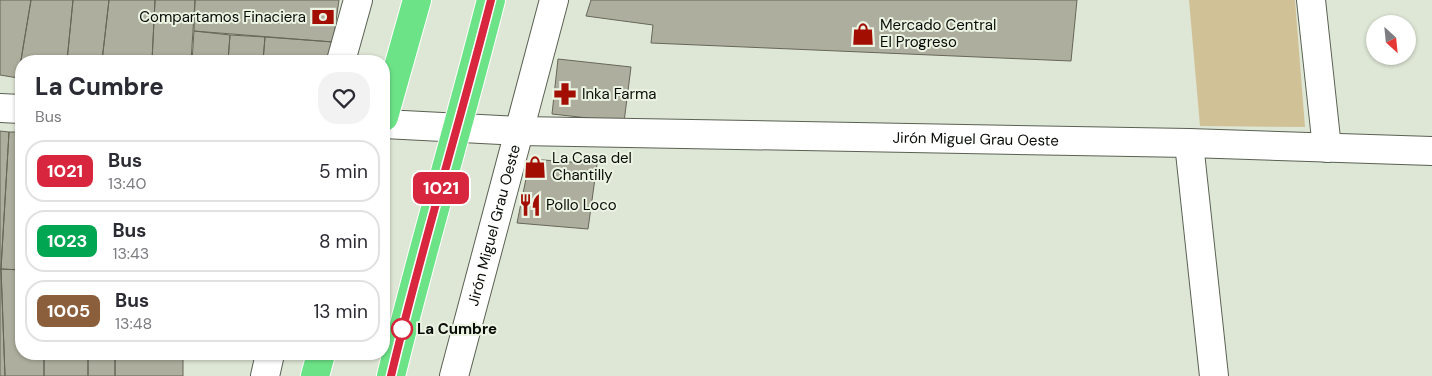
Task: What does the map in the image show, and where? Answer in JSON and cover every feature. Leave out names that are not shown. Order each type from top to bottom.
[{"type":"highway","points":[[390,95],[416,0]]},
{"type":"highway","points":[[391,376],[407,310],[492,0]]},
{"type":"highway","points":[[315,376],[319,360]]},
{"type":"street","points":[[342,55],[358,0]]},
{"type":"street","name":"Jirón Miguel Grau Oeste","points":[[454,376],[554,0]]},
{"type":"street","points":[[1312,0],[1327,148]]},
{"type":"street","points":[[0,108],[15,109]]},
{"type":"street","name":"Jirón Miguel Grau Oeste","points":[[390,124],[520,132],[1188,143],[1432,151]]},
{"type":"street","points":[[1188,143],[1214,376]]},
{"type":"street","points":[[266,376],[269,360]]},
{"type":"shaded area","points":[[1189,0],[1295,0],[1305,127],[1200,126]]},
{"type":"building","points":[[0,0],[31,0],[22,55],[15,55],[15,78],[0,75]]},
{"type":"building","points":[[31,0],[73,0],[68,55],[22,55]]},
{"type":"building","points":[[73,0],[109,0],[103,55],[68,55]]},
{"type":"building","points":[[109,0],[155,0],[152,55],[103,55]]},
{"type":"building","points":[[155,0],[195,0],[191,55],[152,55]]},
{"type":"building","points":[[195,0],[339,0],[333,42],[194,31]]},
{"type":"building","name":"Mercado Central El Progreso","points":[[591,0],[1077,0],[1071,61],[651,43],[653,25],[586,16]]},
{"type":"building","points":[[194,31],[230,35],[228,55],[192,55]]},
{"type":"building","points":[[230,35],[265,37],[264,55],[228,55]]},
{"type":"building","points":[[265,37],[333,42],[332,55],[264,55]]},
{"type":"building","points":[[558,59],[631,67],[624,122],[552,114]]},
{"type":"building","points":[[0,131],[9,132],[1,269],[0,269]]},
{"type":"building","points":[[9,132],[15,132],[15,270],[1,269]]},
{"type":"building","points":[[530,159],[597,164],[588,229],[517,223]]},
{"type":"building","points":[[1,269],[5,376],[0,376]]},
{"type":"building","points":[[1,269],[15,270],[15,360],[44,360],[44,376],[5,376]]},
{"type":"building","points":[[44,360],[88,360],[88,376],[44,376]]},
{"type":"building","points":[[88,360],[115,360],[115,376],[88,376]]},
{"type":"building","points":[[115,360],[183,360],[183,376],[115,376]]},
{"type":"bus line","name":"1021","points":[[391,376],[407,310],[458,128],[491,0]]},
{"type":"place","name":"Compartamos Finaciera","points":[[323,17]]},
{"type":"place","name":"Mercado Central El Progreso","points":[[863,34]]},
{"type":"place","name":"Inka Farma","points":[[565,94]]},
{"type":"place","name":"La Casa del Chantilly","points":[[535,167]]},
{"type":"place","name":"Pollo Loco","points":[[530,205]]},
{"type":"place","name":"La Cumbre","points":[[402,329]]}]
